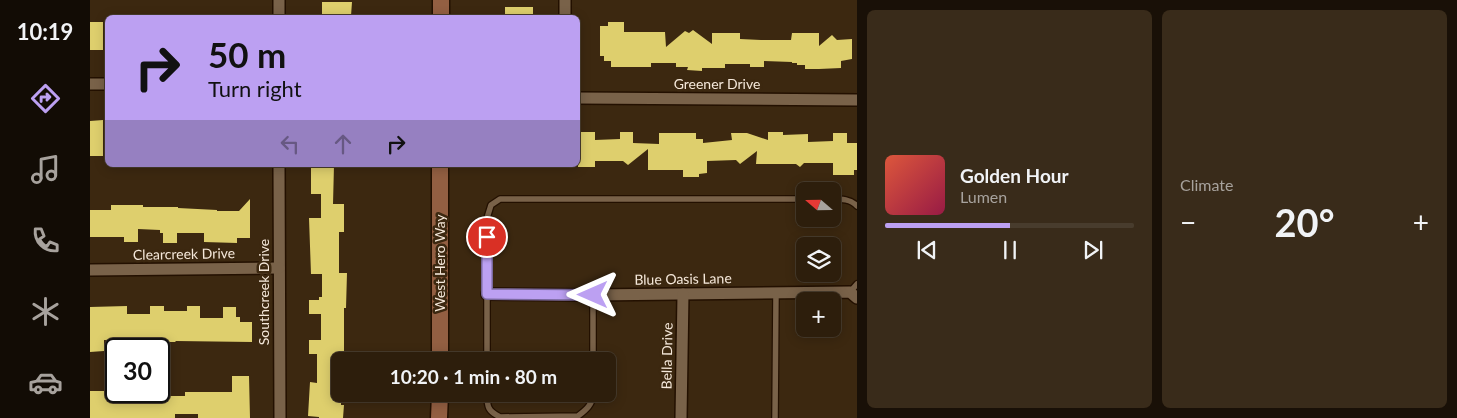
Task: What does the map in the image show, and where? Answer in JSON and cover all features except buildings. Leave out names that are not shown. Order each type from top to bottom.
[{"type":"main road","points":[[440,0],[440,15]]},
{"type":"main road","name":"West Hero Way","points":[[440,167],[440,352]]},
{"type":"main road","points":[[440,402],[440,418]]},
{"type":"street","points":[[279,0],[279,15]]},
{"type":"street","points":[[565,0],[565,15]]},
{"type":"street","points":[[90,84],[105,84]]},
{"type":"street","name":"Greener Drive","points":[[580,98],[857,100]]},
{"type":"street","name":"Southcreek Drive","points":[[278,167],[280,418]]},
{"type":"street","name":"Clearcreek Drive","points":[[90,270],[279,268]]},
{"type":"street","name":"Blue Oasis Lane","points":[[487,294],[593,295],[855,292]]},
{"type":"street","name":"Bella Drive","points":[[681,418],[683,294]]},
{"type":"lane","points":[[487,352],[487,218],[491,205],[500,199],[796,199]]},
{"type":"lane","points":[[841,199],[853,202],[857,206]]},
{"type":"lane","points":[[775,418],[776,293]]},
{"type":"lane","points":[[593,295],[593,352]]},
{"type":"lane","points":[[487,402],[492,413],[500,417],[578,416],[587,410],[591,402]]},
{"type":"route","points":[[487,237],[487,294],[593,295]]}]
